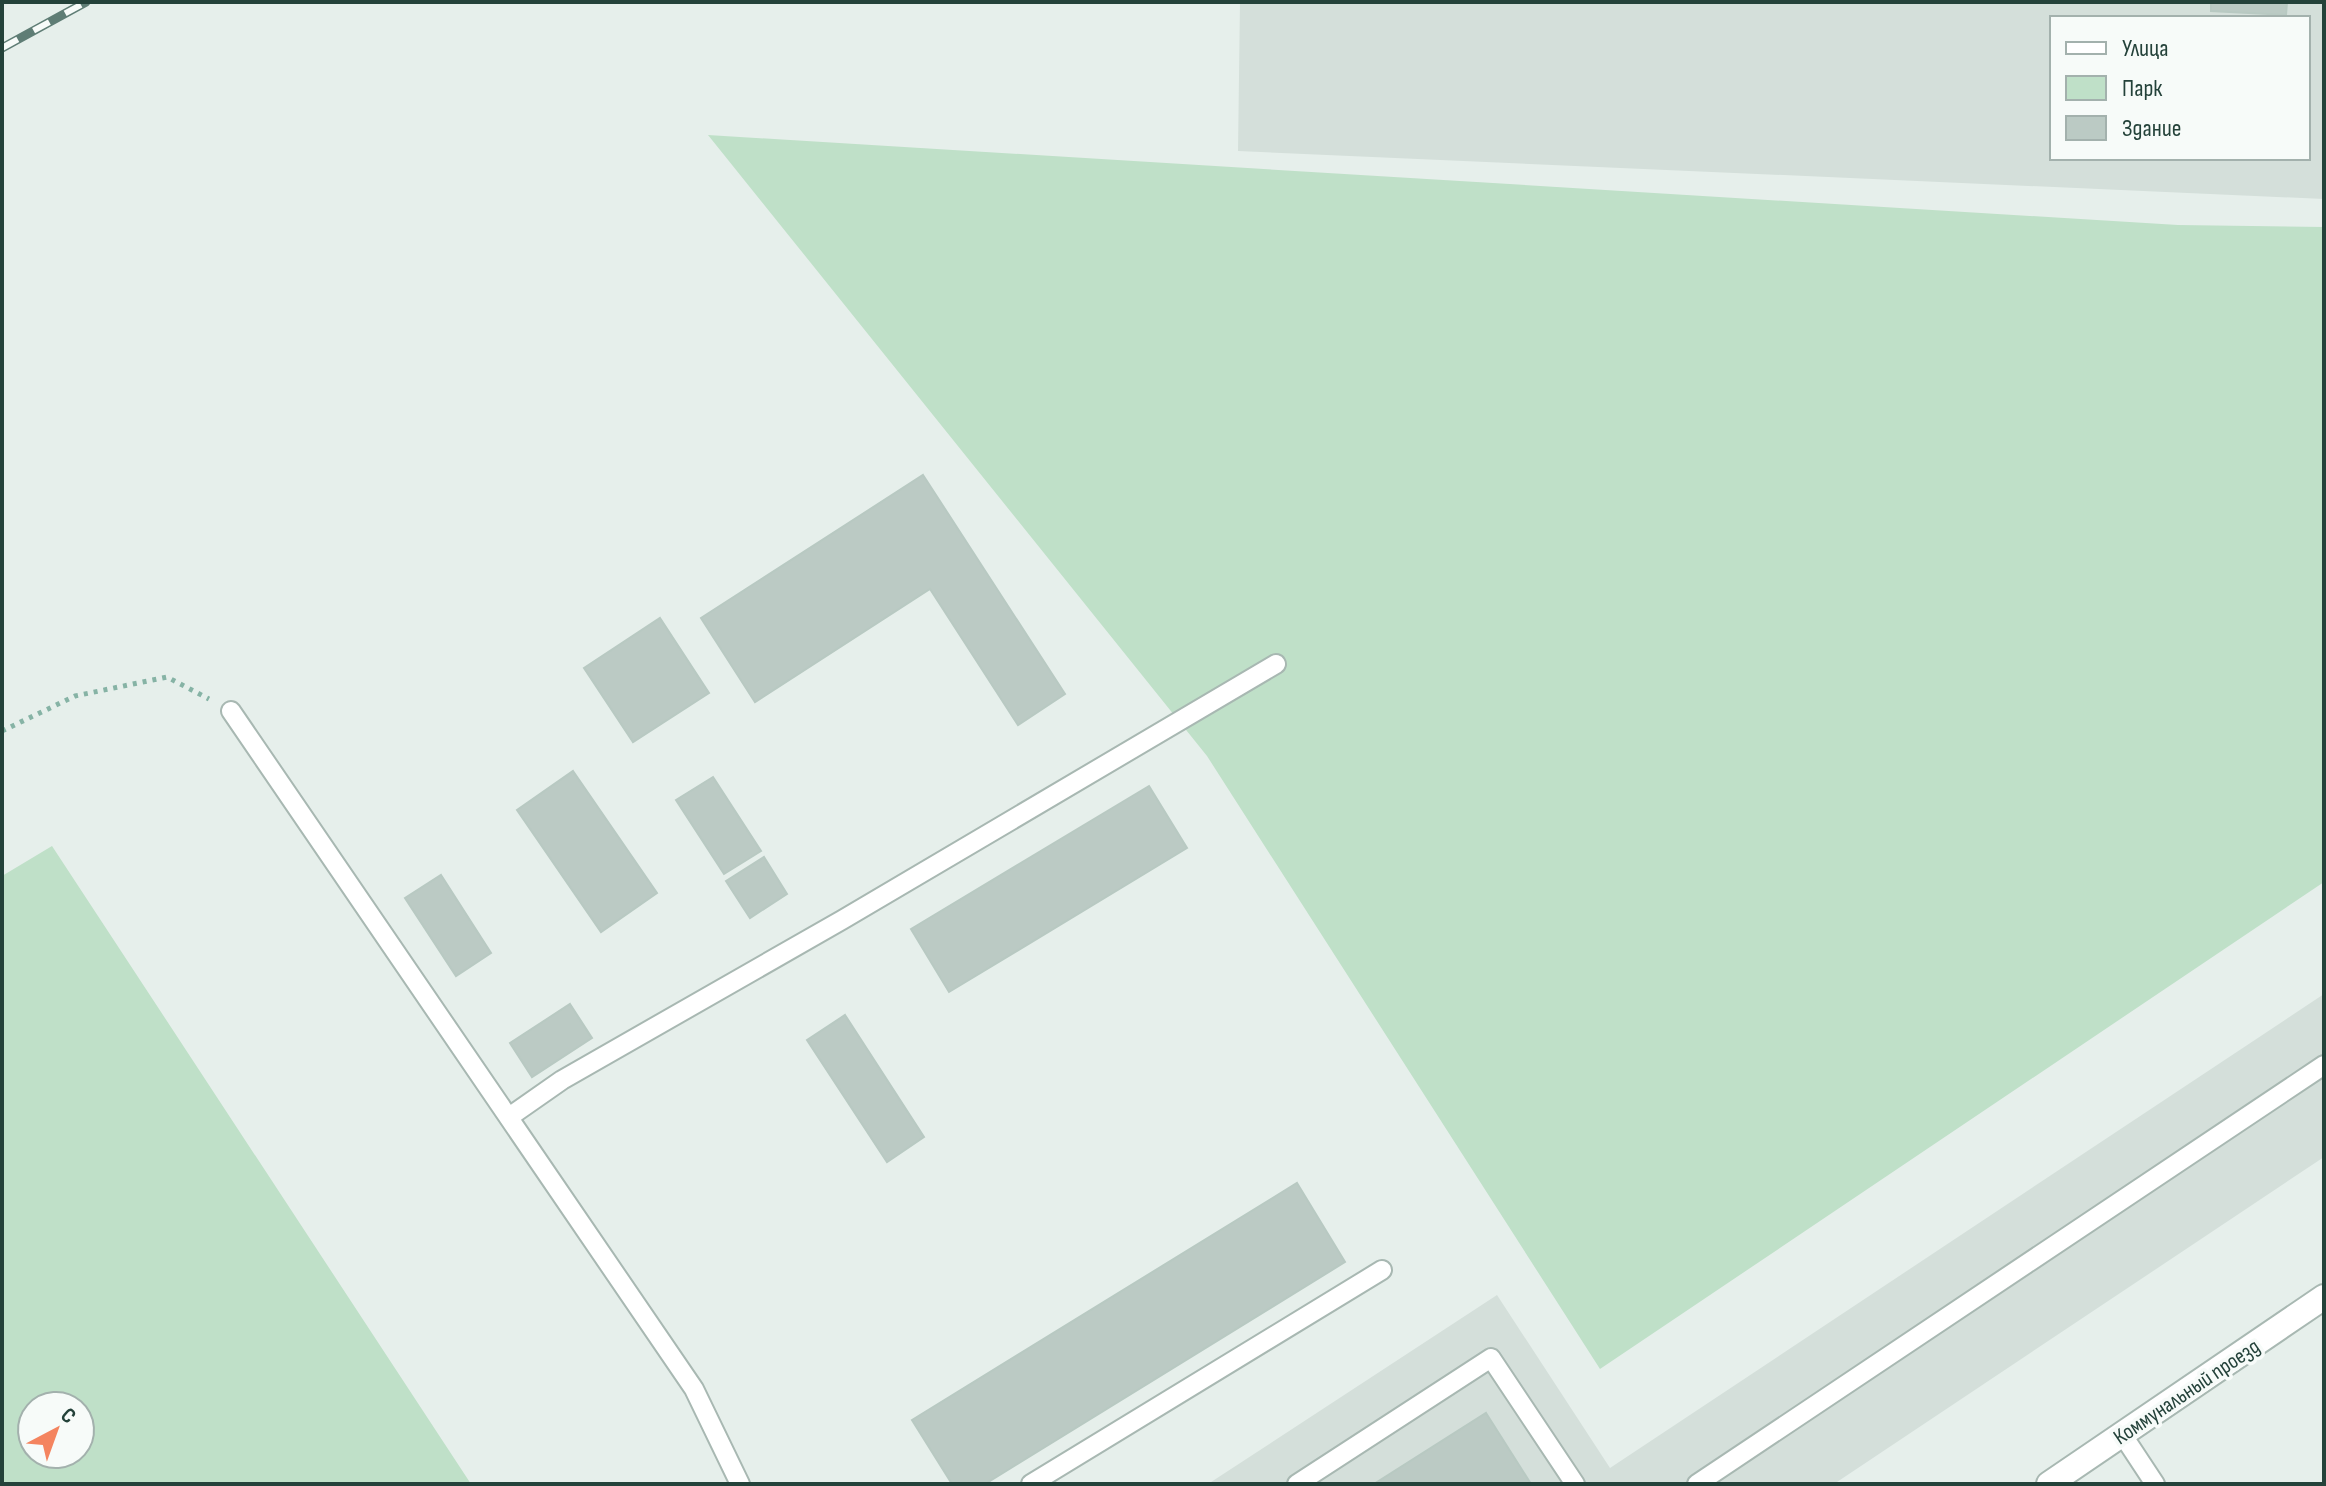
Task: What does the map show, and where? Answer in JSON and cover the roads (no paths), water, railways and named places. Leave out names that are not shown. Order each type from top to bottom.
[{"type":"street","name":"Коммунальный проезд","points":[[2049,1484],[2324,1297]]},
{"type":"lane","points":[[509,1117],[562,1080],[842,920],[1276,664]]},
{"type":"lane","points":[[231,711],[694,1389],[740,1484]]},
{"type":"lane","points":[[1697,1484],[2320,1073]]},
{"type":"lane","points":[[1031,1484],[1382,1270]]},
{"type":"lane","points":[[1297,1484],[1491,1358],[1575,1484]]},
{"type":"lane","points":[[2122,1434],[2155,1484]]},
{"type":"railway","points":[[2,48],[86,2]]}]
